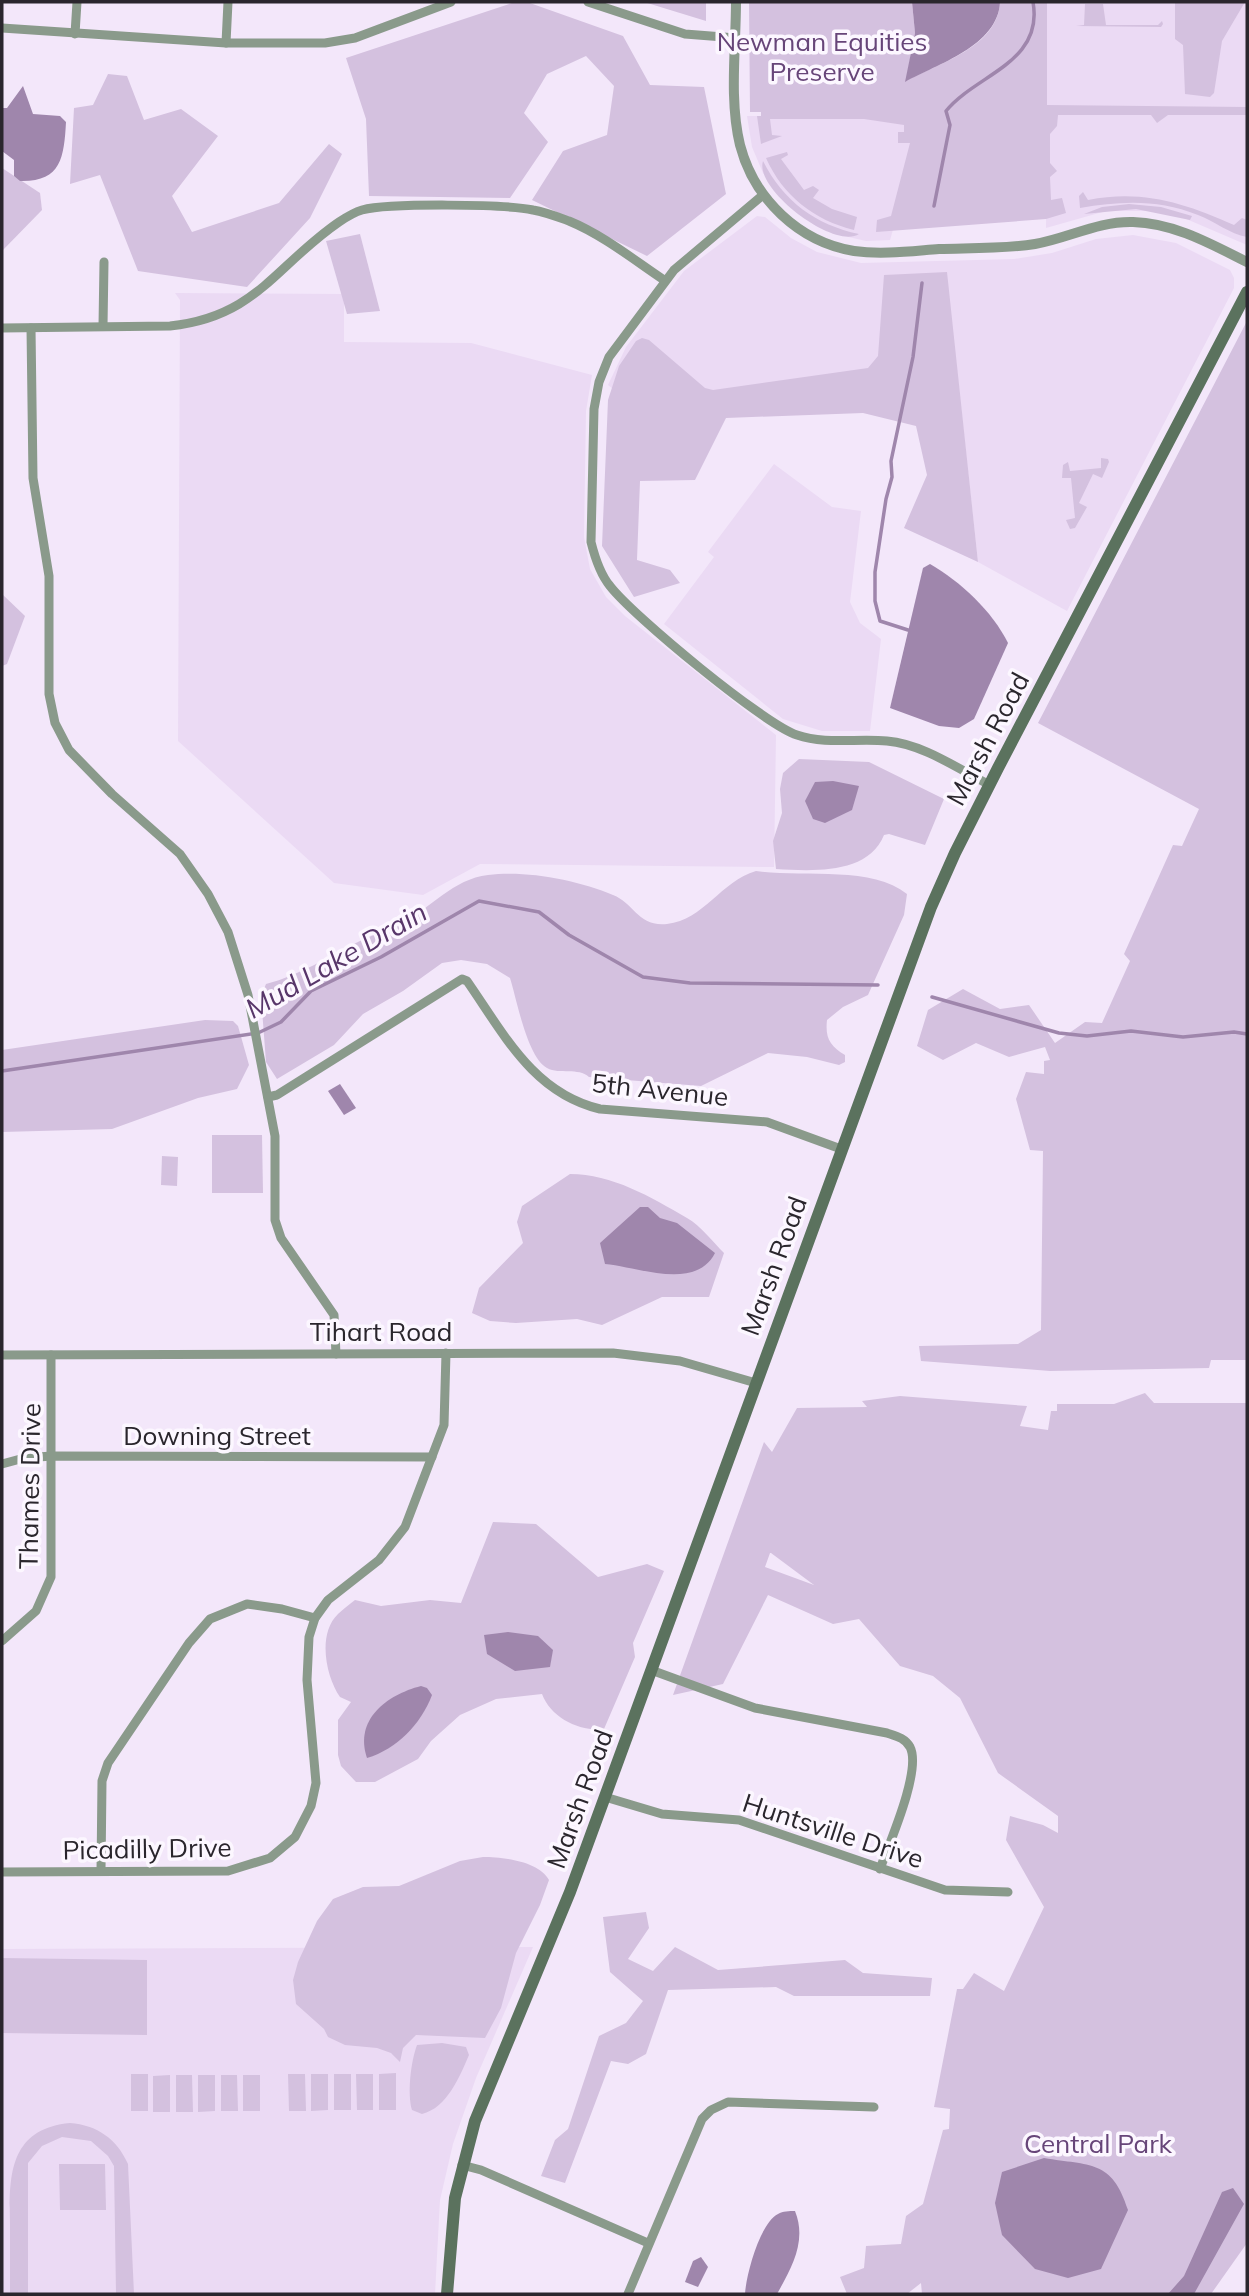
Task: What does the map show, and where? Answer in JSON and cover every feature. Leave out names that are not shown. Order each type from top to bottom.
[{"type":"main road","name":"Marsh Road","points":[[447,2294],[451,2223],[462,2165],[487,2088],[570,1892],[931,907],[990,785],[1247,292]]},
{"type":"street","points":[[75,34],[77,2]]},
{"type":"street","points":[[226,43],[228,2]]},
{"type":"street","points":[[2,28],[226,43],[344,40],[451,2]]},
{"type":"street","points":[[588,2],[685,34],[736,38]]},
{"type":"street","points":[[736,2],[738,138],[746,164],[764,195],[804,233],[825,243],[855,251],[1023,245],[1105,224],[1133,222],[1179,230],[1247,262]]},
{"type":"street","points":[[764,195],[664,280],[615,346],[604,368],[596,395],[591,542],[595,558],[609,586],[694,661],[785,731],[816,740],[897,742],[919,749],[990,785]]},
{"type":"street","points":[[2,328],[170,326],[195,323],[221,315],[270,284],[320,237],[362,210],[402,207],[532,209],[582,227],[664,280]]},
{"type":"street","points":[[103,326],[104,262]]},
{"type":"street","points":[[31,328],[33,478],[49,576],[49,695],[55,723],[76,757],[112,794],[164,837],[194,873],[228,932],[241,967],[275,1136],[275,1220],[281,1238],[331,1310],[335,1320],[336,1354]]},
{"type":"street","name":"5th Avenue","points":[[268,1097],[277,1095],[462,979],[467,981],[534,1074],[554,1091],[576,1102],[600,1109],[767,1122],[841,1149]]},
{"type":"street","points":[[101,1871],[102,1781],[108,1763],[189,1643],[210,1619],[247,1604],[272,1607],[315,1618],[342,1587],[379,1560],[405,1527],[445,1417],[446,1353]]},
{"type":"street","name":"Tihart Road","points":[[2,1355],[636,1354],[680,1361],[756,1383]]},
{"type":"street","name":"Thames Drive","points":[[2,1641],[30,1618],[49,1586],[52,1567],[51,1355]]},
{"type":"street","name":"Downing Street","points":[[2,1464],[24,1458],[52,1456],[432,1457]]},
{"type":"street","name":"Picadilly Drive","points":[[2,1872],[239,1869],[270,1858],[288,1846],[307,1818],[316,1783],[306,1653],[315,1618]]},
{"type":"street","points":[[651,1670],[755,1709],[887,1733],[905,1741],[912,1753],[911,1772],[880,1869]]},
{"type":"street","name":"Huntsville Drive","points":[[605,1797],[662,1814],[739,1820],[945,1890],[1007,1892]]},
{"type":"street","points":[[628,2294],[702,2119],[716,2106],[735,2102],[874,2107]]},
{"type":"street","points":[[462,2165],[481,2170],[648,2244]]},
{"type":"shaded area","points":[[912,2],[1000,2],[997,17],[989,31],[978,42],[905,82],[915,33]]},
{"type":"shaded area","points":[[1047,2],[1247,2],[1247,245],[1184,218],[1152,211],[1106,211],[1046,228]]},
{"type":"shaded area","points":[[23,86],[33,114],[60,116],[66,122],[64,147],[58,165],[44,177],[20,181],[14,176],[14,160],[2,151],[2,108],[7,108]]},
{"type":"shaded area","points":[[747,116],[926,117],[890,240],[866,241],[840,235],[816,226],[795,211],[763,173],[752,147]]},
{"type":"shaded area","points":[[757,216],[765,217],[791,238],[817,252],[861,263],[1014,259],[1052,253],[1096,239],[1133,235],[1176,243],[1230,270],[1234,278],[1234,288],[1067,611],[978,562],[956,361],[692,404],[671,437],[608,385],[626,347],[684,271]]},
{"type":"shaded area","points":[[175,293],[344,294],[344,342],[471,343],[592,375],[586,411],[584,537],[590,569],[606,597],[625,616],[776,735],[774,867],[480,864],[423,895],[334,883],[178,741],[180,300]]},
{"type":"shaded area","points":[[774,464],[832,507],[861,511],[850,602],[860,623],[881,639],[870,731],[822,731],[783,719],[664,624],[714,557],[708,552]]},
{"type":"shaded area","points":[[930,564],[975,598],[1008,643],[974,719],[959,728],[939,726],[890,708],[923,568]]},
{"type":"shaded area","points":[[833,781],[859,786],[852,810],[825,823],[813,819],[805,801],[815,782]]},
{"type":"shaded area","points":[[340,1084],[356,1108],[344,1115],[328,1091]]},
{"type":"shaded area","points":[[640,1207],[648,1207],[660,1218],[677,1223],[715,1253],[706,1265],[681,1274],[649,1272],[605,1264],[600,1243]]},
{"type":"shaded area","points":[[508,1632],[538,1636],[553,1650],[550,1667],[515,1671],[487,1654],[484,1635]]},
{"type":"shaded area","points":[[421,1686],[427,1688],[432,1695],[415,1725],[398,1742],[367,1758],[365,1732],[376,1711],[396,1696]]},
{"type":"shaded area","points":[[533,1947],[476,2078],[453,2144],[440,2200],[435,2294],[2,2294],[2,1949]]},
{"type":"shaded area","points":[[1044,2158],[1097,2168],[1115,2181],[1122,2193],[1128,2210],[1101,2269],[1068,2278],[1035,2269],[1002,2235],[995,2203],[1002,2172]]},
{"type":"shaded area","points":[[1233,2188],[1244,2204],[1194,2294],[1168,2294],[1184,2276],[1222,2192]]},
{"type":"shaded area","points":[[795,2211],[799,2243],[777,2294],[745,2294],[751,2263],[765,2228],[778,2214]]},
{"type":"shaded area","points":[[701,2257],[708,2267],[698,2287],[685,2282],[693,2261]]},
{"type":"green space","points":[[515,2],[527,2],[623,36],[650,85],[704,87],[726,194],[647,256],[532,200],[563,151],[607,135],[614,86],[586,56],[547,74],[524,113],[548,142],[510,198],[369,196],[366,119],[346,58]]},
{"type":"green space","points":[[644,2],[706,2],[706,21]]},
{"type":"green space","name":"Newman Equities Preserve","points":[[749,2],[912,2],[915,33],[906,81],[965,52],[978,42],[997,18],[1000,2],[1047,2],[1047,105],[1247,107],[1247,115],[1168,115],[1157,123],[1151,115],[1058,115],[1057,126],[1050,134],[1050,163],[1057,171],[1050,177],[1051,200],[1062,198],[1066,213],[1046,219],[876,232],[877,220],[891,216],[910,143],[898,143],[898,132],[904,132],[904,125],[864,119],[770,119],[772,135],[782,136],[761,144],[757,116],[761,116],[761,112],[750,112]]},
{"type":"green space","points":[[1175,2],[1245,2],[1222,41],[1214,93],[1210,97],[1185,94],[1183,45],[1175,39]]},
{"type":"green space","points":[[1085,4],[1103,4],[1106,25],[1158,25],[1162,21],[1163,24],[1161,27],[1076,26],[1084,25]]},
{"type":"green space","points":[[108,74],[127,76],[144,120],[181,109],[218,136],[172,196],[192,232],[279,203],[329,144],[342,154],[310,218],[247,287],[138,271],[100,175],[70,184],[74,108],[93,105]]},
{"type":"green space","points":[[787,152],[788,155],[781,159],[804,190],[813,186],[819,190],[813,198],[832,209],[857,217],[854,230],[813,213],[781,184],[766,158]]},
{"type":"green space","points":[[763,161],[780,188],[802,209],[829,224],[859,234],[847,237],[832,233],[798,214],[771,186],[764,173]]},
{"type":"green space","points":[[2,168],[40,193],[42,210],[2,251]]},
{"type":"green space","points":[[1083,192],[1088,200],[1127,196],[1163,200],[1198,210],[1234,225],[1242,218],[1247,220],[1247,237],[1198,215],[1168,206],[1125,203],[1080,208],[1079,196]]},
{"type":"green space","points":[[1129,204],[1161,207],[1192,216],[1190,220],[1136,209],[1084,214],[1102,207]]},
{"type":"green space","points":[[360,234],[380,311],[347,314],[326,241]]},
{"type":"green space","points":[[947,272],[978,562],[904,528],[927,475],[916,426],[863,413],[726,418],[695,480],[640,481],[637,560],[670,570],[680,583],[634,597],[602,546],[608,400],[619,366],[636,341],[642,338],[649,340],[705,388],[713,390],[868,368],[878,356],[884,275]]},
{"type":"green space","points":[[1247,321],[1247,1360],[1211,1360],[1209,1368],[1050,1371],[921,1361],[919,1346],[1018,1344],[1041,1330],[1043,1151],[1030,1150],[1016,1099],[1026,1072],[1044,1074],[1044,1061],[1050,1060],[1045,1047],[1009,1057],[976,1043],[943,1060],[917,1046],[928,1010],[963,989],[1000,1009],[1029,1005],[1055,1043],[1085,1022],[1102,1023],[1130,961],[1124,954],[1173,845],[1182,846],[1199,809],[1038,723]]},
{"type":"green space","points":[[1101,458],[1108,459],[1109,462],[1102,478],[1093,474],[1079,503],[1087,507],[1075,528],[1070,529],[1066,520],[1075,518],[1071,478],[1062,478],[1063,465],[1068,462],[1070,471],[1101,468]]},
{"type":"green space","points":[[2,594],[25,616],[7,664],[2,666]]},
{"type":"green space","points":[[799,759],[869,762],[944,799],[925,845],[889,834],[884,835],[876,848],[865,857],[852,864],[822,870],[776,869],[773,841],[782,813],[780,789],[783,773]]},
{"type":"green space","points":[[756,871],[835,874],[875,879],[907,894],[904,915],[868,995],[843,1007],[827,1020],[830,1041],[845,1055],[845,1062],[839,1065],[807,1057],[768,1053],[701,1086],[589,1077],[580,1072],[552,1070],[540,1062],[528,1040],[510,978],[487,964],[461,960],[442,963],[403,991],[363,1014],[334,1045],[277,1079],[266,1062],[261,996],[266,984],[303,970],[401,924],[464,882],[503,874],[535,875],[568,881],[613,895],[649,922],[667,924],[692,915],[733,883]]},
{"type":"green space","points":[[205,1020],[233,1021],[238,1026],[249,1065],[237,1089],[198,1098],[112,1129],[2,1132],[2,1050]]},
{"type":"green space","points":[[212,1135],[262,1135],[263,1193],[212,1193]]},
{"type":"green space","points":[[162,1156],[178,1157],[177,1186],[161,1185]]},
{"type":"green space","points":[[570,1174],[601,1178],[631,1188],[697,1225],[724,1253],[709,1297],[662,1297],[602,1325],[577,1319],[516,1323],[490,1321],[472,1313],[479,1288],[523,1243],[517,1222],[522,1206]]},
{"type":"green space","name":"Central Park","points":[[1145,1393],[1154,1403],[1247,1403],[1247,2243],[1211,2294],[922,2294],[921,2283],[907,2294],[847,2294],[840,2277],[864,2268],[866,2246],[901,2244],[906,2216],[923,2204],[943,2130],[949,2129],[950,2109],[934,2107],[957,1989],[963,1989],[974,1973],[1004,1991],[1044,1907],[1006,1840],[1010,1816],[1043,1825],[1058,1833],[1058,1816],[998,1773],[960,1698],[933,1676],[900,1666],[859,1619],[833,1624],[768,1595],[723,1684],[673,1695],[764,1442],[772,1452],[797,1408],[867,1407],[862,1401],[900,1396],[1027,1406],[1020,1426],[1048,1430],[1051,1411],[1057,1411],[1057,1404],[1114,1404]],"holes":[[[771,1553],[814,1585],[765,1567]]]},
{"type":"green space","points":[[493,1522],[536,1524],[598,1577],[647,1564],[664,1571],[633,1643],[635,1657],[604,1729],[585,1728],[567,1722],[552,1710],[542,1694],[496,1699],[460,1715],[431,1741],[418,1759],[375,1782],[356,1782],[341,1766],[338,1755],[338,1720],[351,1702],[340,1697],[328,1667],[326,1644],[331,1622],[355,1600],[381,1606],[430,1600],[461,1603]]},
{"type":"green space","points":[[483,1857],[529,1864],[549,1880],[516,1953],[501,2008],[485,2038],[416,2035],[403,2048],[400,2062],[391,2053],[377,2048],[345,2045],[328,2037],[324,2029],[296,2004],[293,1980],[298,1962],[317,1921],[333,1899],[363,1887],[399,1886],[460,1861]]},
{"type":"green space","points":[[646,1912],[649,1928],[628,1959],[653,1971],[675,1947],[718,1970],[845,1960],[863,1973],[932,1978],[930,1996],[794,1996],[776,1987],[668,1990],[646,2054],[628,2064],[611,2061],[565,2183],[541,2176],[555,2140],[568,2129],[599,2036],[626,2023],[643,2001],[610,1972],[603,1917]]},
{"type":"green space","points":[[2,1958],[147,1960],[147,2035],[2,2033]]},
{"type":"green space","points":[[442,2043],[466,2047],[469,2055],[457,2081],[445,2098],[431,2111],[422,2114],[412,2110],[410,2095],[415,2052],[417,2045]]},
{"type":"green space","points":[[396,2073],[396,2110],[379,2110],[379,2074]]},
{"type":"green space","points":[[131,2074],[148,2074],[148,2111],[131,2111]]},
{"type":"green space","points":[[288,2074],[305,2074],[306,2111],[289,2111]]},
{"type":"green space","points":[[311,2074],[328,2074],[328,2110],[311,2111]]},
{"type":"green space","points":[[334,2074],[351,2074],[351,2110],[334,2110]]},
{"type":"green space","points":[[356,2074],[373,2074],[373,2110],[357,2110]]},
{"type":"green space","points":[[170,2075],[170,2112],[153,2112],[153,2076]]},
{"type":"green space","points":[[176,2075],[192,2075],[193,2112],[176,2112]]},
{"type":"green space","points":[[198,2075],[215,2075],[215,2111],[198,2112]]},
{"type":"green space","points":[[221,2075],[237,2075],[238,2111],[221,2111]]},
{"type":"green space","points":[[243,2075],[260,2075],[260,2111],[243,2111]]},
{"type":"green space","points":[[70,2123],[89,2127],[105,2135],[118,2147],[128,2164],[134,2294],[116,2294],[114,2166],[108,2156],[91,2141],[62,2137],[42,2146],[28,2163],[28,2294],[10,2294],[10,2189],[17,2158],[24,2145],[35,2135],[50,2127]]},
{"type":"green space","points":[[59,2164],[105,2164],[106,2210],[60,2210]]},
{"type":"waterway","points":[[934,206],[950,125],[946,111],[959,98],[1018,54],[1028,40],[1034,23],[1033,2]]},
{"type":"waterway","points":[[908,630],[880,621],[875,601],[875,572],[892,477],[891,461],[913,357],[922,283]]},
{"type":"waterway","name":"Mud Lake Drain","points":[[2,1071],[258,1033],[281,1022],[311,991],[381,957],[479,901],[539,912],[569,935],[643,977],[690,983],[878,985]]},
{"type":"waterway","name":"Mud Lake Drain","points":[[932,997],[1059,1033],[1087,1036],[1131,1031],[1183,1037],[1234,1032],[1247,1034]]}]
